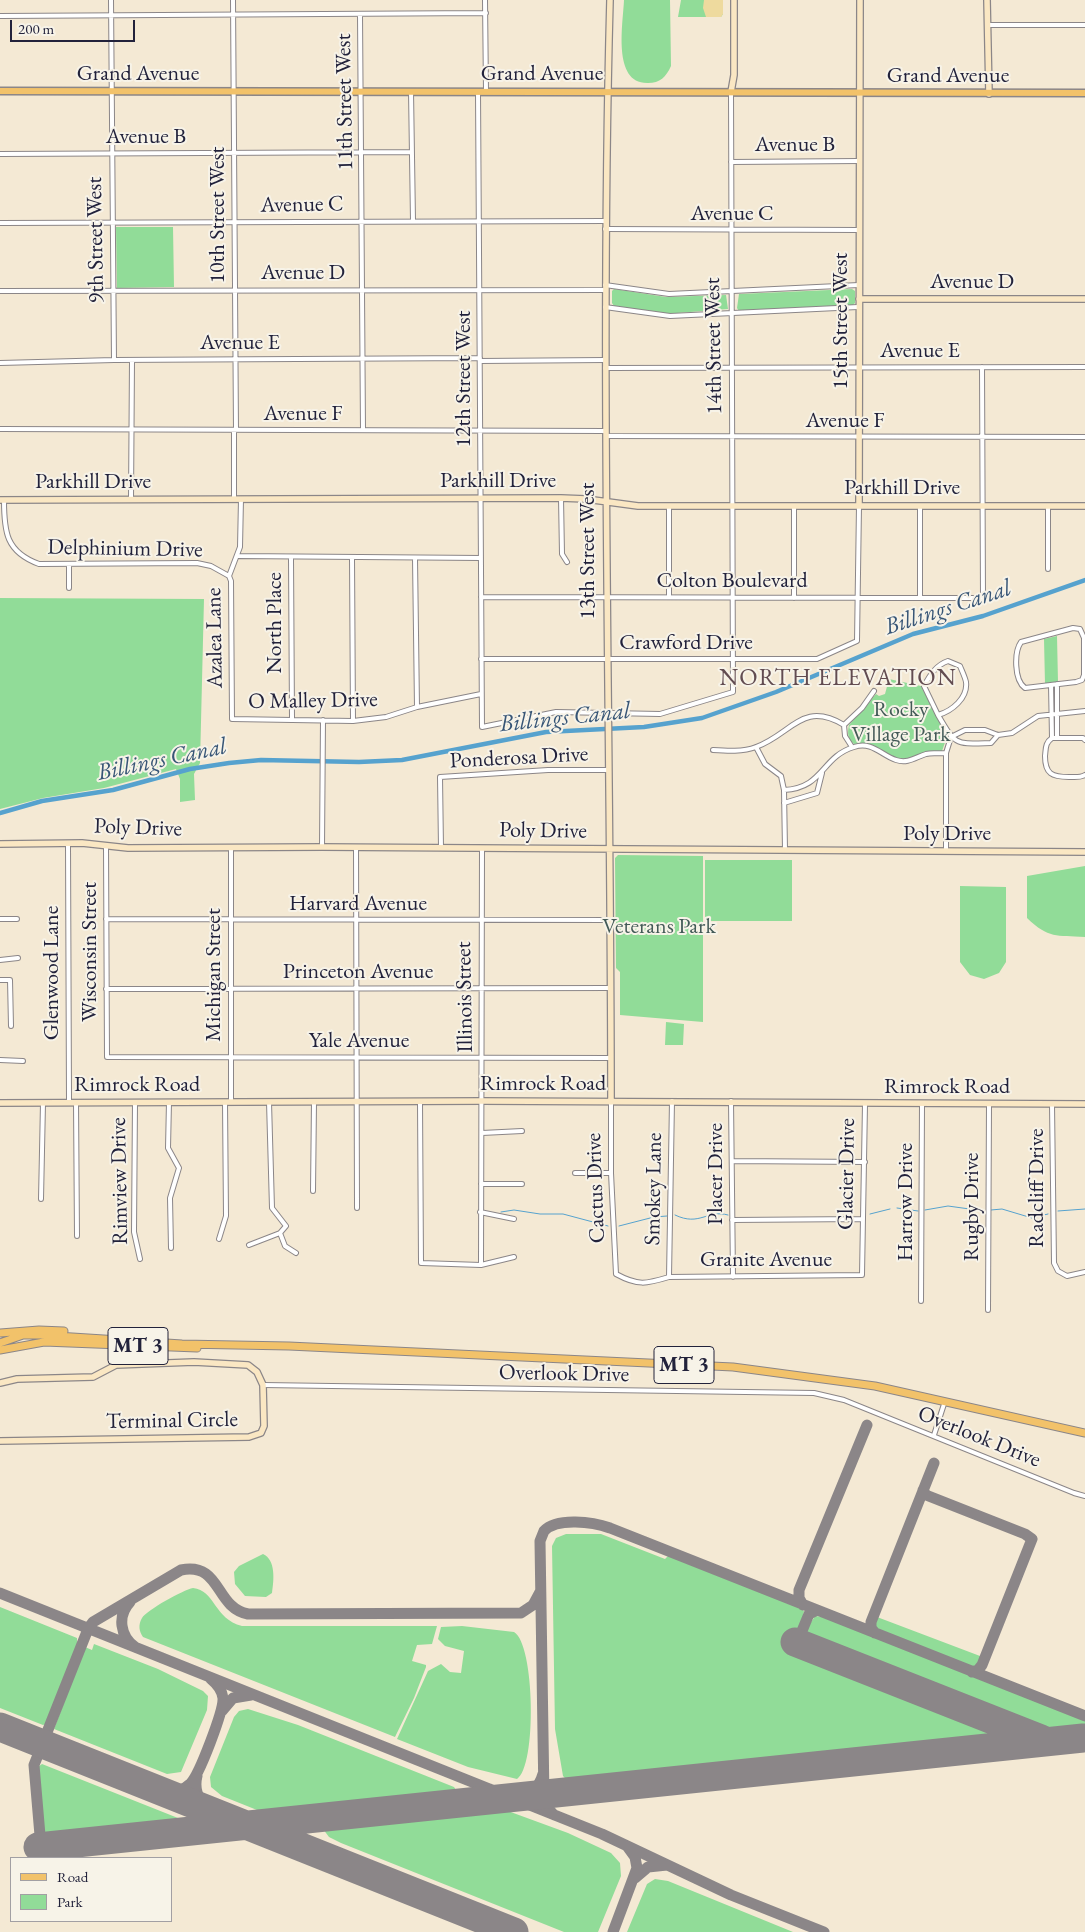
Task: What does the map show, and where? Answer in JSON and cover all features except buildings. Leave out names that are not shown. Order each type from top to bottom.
[{"type":"highway","name":"MT 3","points":[[0,1333],[39,1330],[182,1344],[278,1345],[733,1367],[875,1386],[1085,1433]]},
{"type":"highway","points":[[0,1343],[32,1334],[109,1338]]},
{"type":"highway","name":"MT 3","points":[[0,1350],[44,1342],[184,1349],[278,1345]]},
{"type":"main road","name":"Grand Avenue","points":[[0,91],[607,91],[1085,94]]},
{"type":"street","name":"9th Street West","points":[[111,0],[114,360]]},
{"type":"street","name":"10th Street West","points":[[232,0],[237,499]]},
{"type":"street","points":[[485,0],[486,91]]},
{"type":"street","name":"13th Street West","points":[[610,0],[607,91],[605,307],[611,1102]]},
{"type":"street","name":"14th Street West","points":[[608,714],[660,714],[733,692],[730,162],[731,92],[734,75],[734,0]]},
{"type":"street","name":"15th Street West","points":[[857,641],[860,0]]},
{"type":"street","points":[[987,0],[989,94]]},
{"type":"street","points":[[0,16],[486,13]]},
{"type":"street","name":"11th Street West","points":[[360,14],[363,430]]},
{"type":"street","points":[[987,25],[1085,25]]},
{"type":"street","points":[[411,91],[413,221]]},
{"type":"street","name":"12th Street West","points":[[478,92],[482,727],[556,712],[608,714]]},
{"type":"street","name":"Avenue B","points":[[0,154],[411,152]]},
{"type":"street","name":"Avenue B","points":[[730,162],[859,162]]},
{"type":"street","name":"Avenue C","points":[[0,223],[362,220],[605,221]]},
{"type":"street","name":"Avenue C","points":[[605,229],[859,230]]},
{"type":"street","name":"Avenue D","points":[[0,292],[480,290],[605,287],[669,294],[858,285]]},
{"type":"street","name":"Avenue D","points":[[858,299],[1085,299]]},
{"type":"street","points":[[605,307],[660,316],[858,308]]},
{"type":"street","name":"Avenue E","points":[[0,363],[236,359],[606,360]]},
{"type":"street","points":[[131,500],[132,360]]},
{"type":"street","name":"Avenue E","points":[[606,368],[1085,368]]},
{"type":"street","points":[[982,368],[983,506]]},
{"type":"street","name":"Avenue F","points":[[0,429],[480,430],[606,434],[859,437],[1085,436]]},
{"type":"street","points":[[561,498],[562,554],[567,562]]},
{"type":"street","name":"Parkhill Drive","points":[[2,500],[561,498],[638,506],[1085,506]]},
{"type":"street","name":"Azalea Lane","points":[[232,719],[231,581],[229,576],[238,556],[240,546],[237,499]]},
{"type":"street","name":"Delphinium Drive","points":[[2,500],[5,532],[11,545],[24,559],[39,564],[197,563],[211,566],[229,576]]},
{"type":"street","points":[[669,506],[669,597]]},
{"type":"street","points":[[794,506],[794,598]]},
{"type":"street","points":[[920,506],[920,598]]},
{"type":"street","name":"Colton Boulevard","points":[[481,597],[983,598],[983,506]]},
{"type":"street","points":[[1048,506],[1048,570]]},
{"type":"street","points":[[238,556],[291,558],[481,558]]},
{"type":"street","points":[[352,557],[353,721]]},
{"type":"street","name":"North Place","points":[[291,558],[292,719]]},
{"type":"street","points":[[415,558],[418,707]]},
{"type":"street","points":[[69,564],[69,588]]},
{"type":"street","points":[[1073,628],[1080,629],[1084,638],[1084,675],[1082,680],[1051,685],[1024,688],[1020,685],[1017,679],[1019,645],[1021,642],[1059,631],[1073,628]]},
{"type":"street","name":"Crawford Drive","points":[[481,659],[817,659],[857,641]]},
{"type":"street","points":[[938,714],[947,712],[960,702],[966,683],[960,666],[948,661],[940,664],[930,675],[924,686],[938,714],[951,736],[957,742],[991,744],[998,734]]},
{"type":"street","points":[[1057,684],[1057,738]]},
{"type":"street","points":[[1051,685],[1052,738],[1046,746],[1046,766],[1048,772],[1055,777],[1085,775]]},
{"type":"street","points":[[844,725],[862,708],[874,691]]},
{"type":"street","name":"O Malley Drive","points":[[232,719],[353,721],[386,717],[418,707],[481,694]]},
{"type":"street","points":[[951,736],[965,730],[985,730],[998,734],[1012,733],[1038,716],[1085,711]]},
{"type":"street","points":[[713,750],[736,751],[756,747],[814,714],[831,717],[844,725]]},
{"type":"street","points":[[322,847],[323,720]]},
{"type":"street","points":[[844,725],[845,736],[852,747]]},
{"type":"street","points":[[946,851],[946,753],[951,736]]},
{"type":"street","points":[[1052,738],[1083,738],[1085,740]]},
{"type":"street","points":[[784,790],[808,786],[830,761],[852,747],[869,746],[897,760],[905,761],[926,754],[946,753]]},
{"type":"street","points":[[756,747],[764,764],[781,776],[784,790],[785,850]]},
{"type":"street","points":[[784,803],[817,793],[824,768]]},
{"type":"street","name":"Ponderosa Drive","points":[[441,848],[440,777],[548,770],[609,770]]},
{"type":"street","name":"Poly Drive","points":[[0,844],[68,843],[106,846],[230,848],[356,847],[1085,852]]},
{"type":"street","name":"Glenwood Lane","points":[[68,843],[69,1102]]},
{"type":"street","name":"Wisconsin Street","points":[[106,846],[107,1057]]},
{"type":"street","points":[[356,847],[357,1208]]},
{"type":"street","name":"Michigan Street","points":[[219,1239],[226,1216],[231,989],[230,848]]},
{"type":"street","name":"Illinois Street","points":[[481,1265],[482,848]]},
{"type":"street","points":[[0,919],[17,919]]},
{"type":"street","name":"Harvard Avenue","points":[[106,919],[230,921],[356,919],[610,920]]},
{"type":"street","points":[[0,960],[18,958]]},
{"type":"street","points":[[0,980],[10,980],[11,1026]]},
{"type":"street","name":"Princeton Avenue","points":[[106,989],[610,988]]},
{"type":"street","name":"Yale Avenue","points":[[107,1057],[610,1058]]},
{"type":"street","points":[[0,1060],[23,1061]]},
{"type":"street","name":"Smokey Lane","points":[[670,1277],[672,1101]]},
{"type":"street","name":"Rimrock Road","points":[[0,1103],[731,1101],[864,1104],[1085,1104]]},
{"type":"street","name":"Placer Drive","points":[[731,1101],[733,1277]]},
{"type":"street","points":[[41,1199],[43,1102]]},
{"type":"street","points":[[76,1102],[76,1236]]},
{"type":"street","name":"Rimview Drive","points":[[135,1102],[134,1232],[136,1249],[140,1259]]},
{"type":"street","points":[[169,1102],[168,1148],[179,1168],[170,1198],[171,1248]]},
{"type":"street","points":[[249,1245],[280,1233],[286,1226],[272,1208],[269,1102]]},
{"type":"street","points":[[313,1191],[314,1102]]},
{"type":"street","points":[[420,1102],[420,1263],[481,1265],[514,1257]]},
{"type":"street","name":"Cactus Drive","points":[[611,1102],[611,1174],[616,1274]]},
{"type":"street","name":"Glacier Drive","points":[[862,1275],[865,1162],[864,1104]]},
{"type":"street","name":"Harrow Drive","points":[[921,1301],[922,1104]]},
{"type":"street","name":"Rugby Drive","points":[[988,1310],[989,1104]]},
{"type":"street","name":"Radcliff Drive","points":[[1052,1104],[1054,1263],[1058,1271],[1067,1276],[1085,1272]]},
{"type":"street","points":[[482,1133],[522,1132]]},
{"type":"street","points":[[732,1161],[865,1162]]},
{"type":"street","points":[[575,1174],[611,1174]]},
{"type":"street","points":[[481,1184],[522,1184]]},
{"type":"street","points":[[480,1212],[514,1219]]},
{"type":"street","points":[[732,1220],[863,1219]]},
{"type":"street","points":[[280,1233],[285,1246],[296,1253]]},
{"type":"street","name":"Granite Avenue","points":[[616,1274],[633,1283],[650,1283],[670,1277],[862,1275]]},
{"type":"street","name":"Terminal Circle","points":[[0,1441],[254,1436],[261,1433],[264,1426],[263,1385],[257,1372],[248,1365],[194,1362],[116,1365],[93,1377],[1,1383]]},
{"type":"street","name":"Overlook Drive","points":[[263,1385],[814,1393],[844,1400],[934,1435],[1074,1494],[1085,1496]]},
{"type":"street","points":[[934,1435],[945,1401]]},
{"type":"green space","points":[[624,0],[670,0],[671,66],[665,76],[659,81],[648,83],[637,81],[629,74],[624,64],[622,37]]},
{"type":"green space","points":[[681,0],[723,0],[723,14],[721,17],[678,17]]},
{"type":"green space","points":[[116,227],[173,227],[174,287],[117,288]]},
{"type":"green space","points":[[614,289],[666,297],[726,295],[728,309],[665,314],[614,306],[612,303],[612,291]]},
{"type":"green space","points":[[852,289],[855,291],[855,303],[852,306],[739,311],[737,308],[739,294]]},
{"type":"green space","points":[[0,598],[204,599],[200,763],[194,774],[195,800],[180,802],[180,779],[176,769],[104,788],[43,798],[0,809]]},
{"type":"green space","points":[[1057,636],[1058,682],[1045,684],[1044,639]]},
{"type":"green space","name":"Rocky Village Park","points":[[889,679],[921,686],[948,734],[942,751],[903,759],[891,756],[877,747],[854,744],[850,740],[848,733],[849,725],[876,694],[879,696],[885,694]]},
{"type":"green space","name":"Veterans Park","points":[[618,855],[703,856],[703,1022],[620,1015],[620,972],[616,968],[615,858]]},
{"type":"green space","points":[[705,860],[792,860],[792,921],[705,921]]},
{"type":"green space","points":[[1085,866],[1085,937],[1053,935],[1041,930],[1027,918],[1027,876]]},
{"type":"green space","points":[[960,886],[1006,887],[1006,962],[999,973],[984,979],[970,975],[960,962]]},
{"type":"green space","points":[[666,1022],[684,1024],[683,1045],[665,1045]]},
{"type":"green space","points":[[566,1534],[601,1534],[665,1559],[669,1555],[798,1607],[804,1611],[792,1649],[999,1731],[1000,1739],[574,1784],[573,1780],[566,1779],[563,1776],[555,1729],[552,1546],[556,1538]]},
{"type":"green space","points":[[263,1554],[272,1566],[272,1593],[266,1597],[245,1596],[235,1584],[234,1572],[239,1566]]},
{"type":"green space","points":[[193,1588],[206,1594],[226,1617],[242,1626],[437,1626],[432,1644],[417,1645],[412,1661],[426,1665],[426,1667],[414,1698],[395,1737],[143,1637],[140,1626],[145,1614],[182,1592]]},
{"type":"green space","points":[[0,1607],[77,1638],[77,1648],[46,1724],[43,1725],[0,1708]]},
{"type":"green space","points":[[815,1616],[824,1617],[1085,1721],[1085,1730],[1052,1734],[1040,1732],[805,1639],[806,1630]]},
{"type":"green space","points":[[877,1617],[980,1656],[982,1660],[979,1666],[971,1667],[878,1630],[874,1624]]},
{"type":"green space","points":[[462,1626],[514,1632],[521,1641],[526,1658],[531,1706],[528,1753],[523,1770],[517,1779],[468,1767],[397,1739],[428,1671],[441,1664],[450,1672],[461,1673],[464,1651],[445,1646],[438,1639],[441,1627]]},
{"type":"green space","points":[[94,1644],[158,1669],[203,1691],[208,1696],[207,1710],[181,1772],[167,1774],[54,1729],[85,1647],[92,1650]]},
{"type":"green space","points":[[248,1709],[298,1725],[454,1787],[458,1793],[455,1796],[272,1816],[222,1796],[211,1787],[210,1777],[234,1717],[239,1711]]},
{"type":"green space","points":[[42,1764],[183,1820],[187,1824],[49,1838],[44,1832],[38,1767]]},
{"type":"green space","points":[[497,1807],[568,1833],[611,1853],[620,1863],[621,1876],[598,1932],[564,1932],[341,1843],[329,1837],[323,1829],[328,1825]]},
{"type":"green space","points":[[655,1879],[668,1881],[793,1932],[627,1932],[647,1884]]},
{"type":"sand","points":[[704,0],[723,0],[723,14],[721,17],[706,17],[703,8]]},
{"type":"waterway","name":"Billings Canal","points":[[0,813],[42,801],[113,790],[190,769],[229,763],[261,760],[359,762],[402,760],[546,732],[644,727],[702,718],[776,692],[913,634],[983,616],[1085,580]]},
{"type":"waterway","points":[[925,1210],[948,1206],[984,1211]]},
{"type":"waterway","points":[[897,1208],[918,1211]]},
{"type":"waterway","points":[[870,1214],[890,1209]]},
{"type":"waterway","points":[[991,1210],[1002,1209],[1032,1218],[1048,1214]]},
{"type":"waterway","points":[[1058,1211],[1085,1209]]},
{"type":"waterway","points":[[501,1212],[514,1210],[540,1214],[563,1214],[608,1226]]},
{"type":"waterway","points":[[675,1215],[691,1219],[714,1214],[728,1215]]},
{"type":"waterway","points":[[619,1226],[654,1217],[667,1216]]},
{"type":"taxiway","points":[[803,1605],[799,1598],[799,1590],[867,1425]]},
{"type":"taxiway","points":[[875,1633],[871,1628],[871,1622],[934,1463]]},
{"type":"taxiway","points":[[923,1490],[926,1495],[1025,1534],[1032,1539],[982,1665],[978,1670],[972,1672]]},
{"type":"taxiway","points":[[554,1815],[547,1807],[544,1799],[540,1541],[544,1531],[557,1524],[566,1522],[594,1524],[610,1528],[1085,1716]]},
{"type":"taxiway","points":[[41,1847],[34,1765],[88,1629],[93,1622],[181,1570],[194,1569],[204,1573],[211,1579],[229,1603],[237,1610],[248,1614],[521,1613],[533,1605],[540,1592]]},
{"type":"taxiway","points":[[0,1593],[602,1834],[731,1895],[824,1932]]},
{"type":"taxiway","points":[[130,1602],[123,1613],[122,1626],[126,1637],[135,1647]]},
{"type":"taxiway","points":[[797,1643],[809,1614],[817,1610]]},
{"type":"taxiway","points":[[161,1792],[177,1791],[187,1787],[194,1779],[205,1756],[220,1715],[223,1698],[219,1687],[211,1679]]},
{"type":"taxiway","points":[[222,1711],[233,1698],[251,1695]]},
{"type":"taxiway","points":[[511,1797],[527,1795],[532,1792],[539,1784],[543,1774]]},
{"type":"taxiway","points":[[197,1776],[196,1787],[201,1802],[214,1813]]},
{"type":"taxiway","points":[[488,1801],[493,1796],[490,1789]]},
{"type":"taxiway","points":[[613,1932],[637,1868],[635,1857],[627,1846]]},
{"type":"taxiway","points":[[635,1878],[648,1867],[667,1865]]},
{"type":"runway","points":[[795,1642],[1041,1739]]},
{"type":"runway","points":[[0,1727],[514,1932]]},
{"type":"runway","points":[[38,1847],[1083,1738]]},
{"type":"district","name":"NORTH ELEVATION","points":[[838,678]]}]
